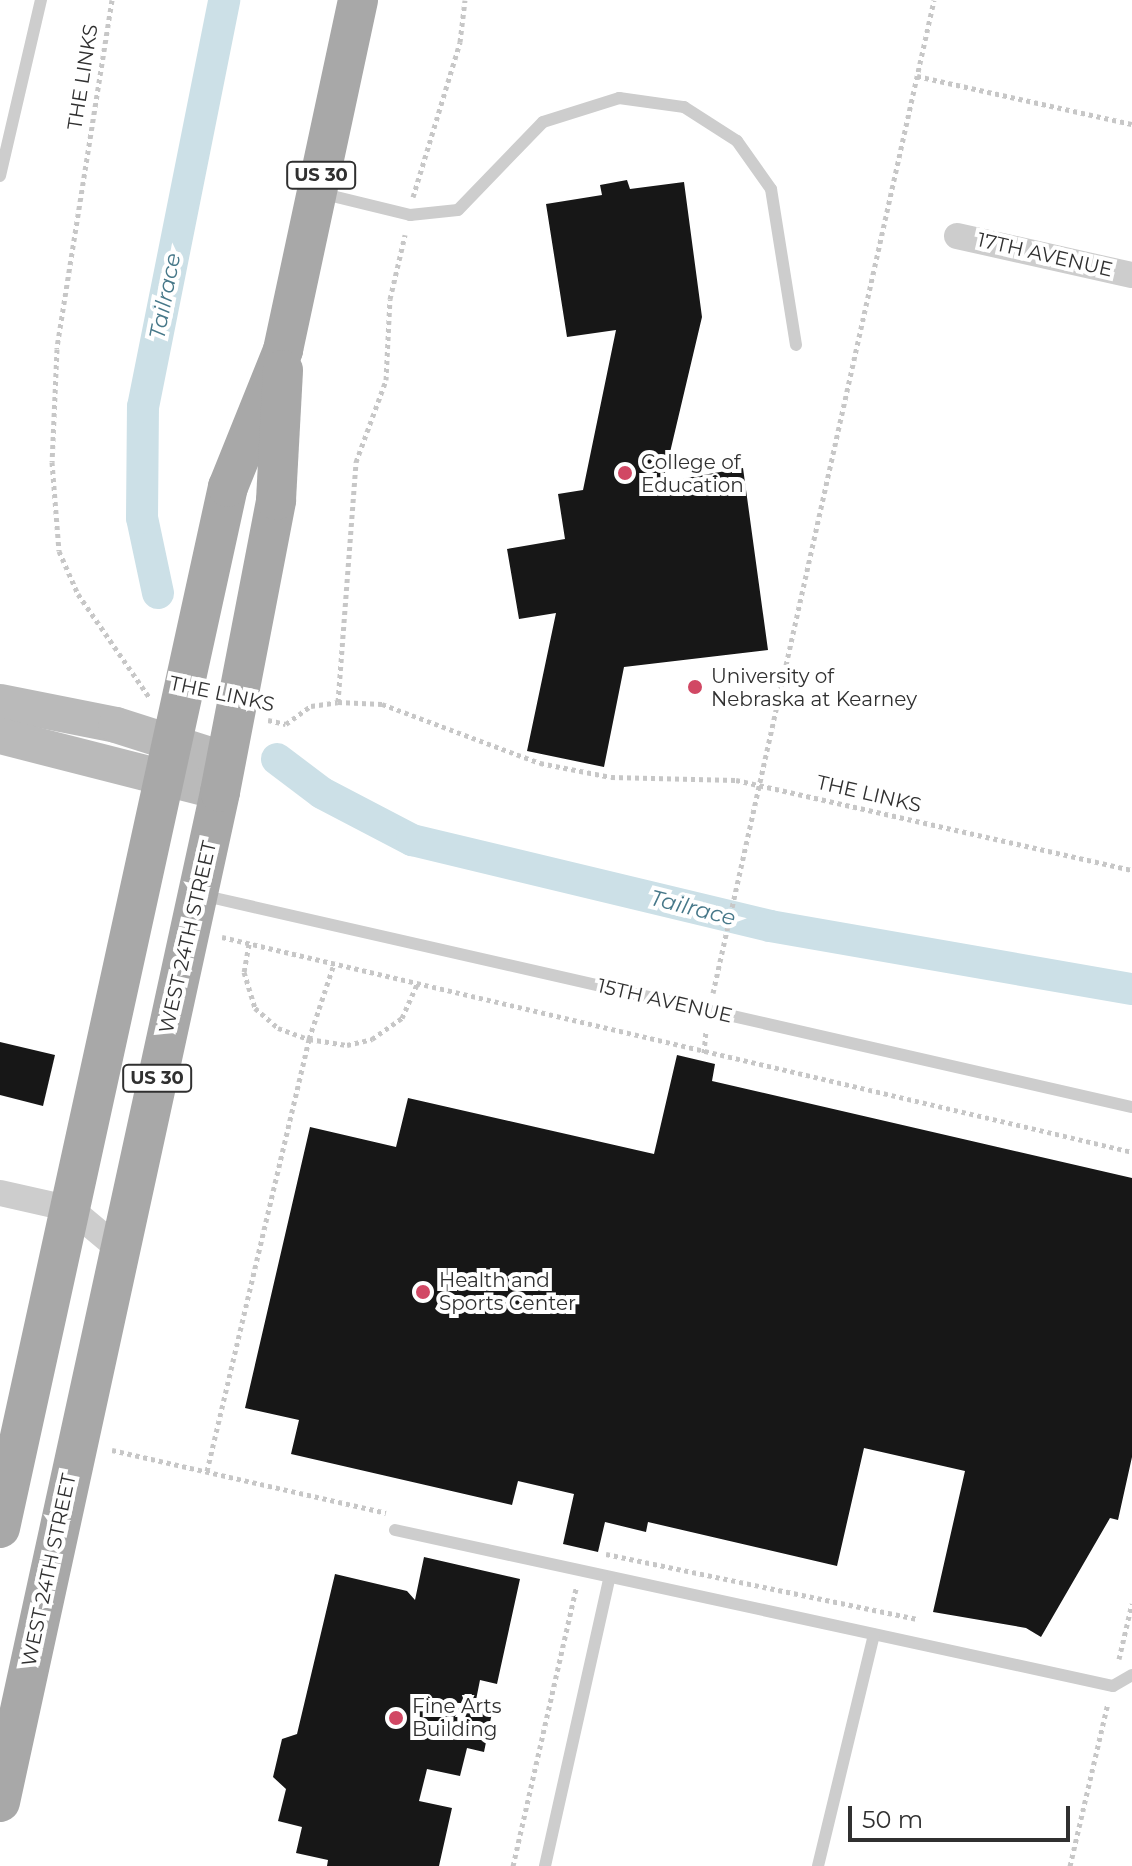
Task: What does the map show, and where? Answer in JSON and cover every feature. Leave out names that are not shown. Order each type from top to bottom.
[{"type":"main road","name":"WEST 24TH STREET","points":[[0,1802],[13,1676],[119,1249],[236,713],[276,500],[283,350],[358,0]]},
{"type":"main road","name":"WEST 24TH STREET","points":[[0,1528],[71,1209],[165,760],[228,487],[283,350]]},
{"type":"street","name":"17TH AVENUE","points":[[957,236],[1132,275]]},
{"type":"street","points":[[0,702],[165,760],[223,776]]},
{"type":"street","points":[[0,736],[165,760]]},
{"type":"street","points":[[0,1193],[71,1209],[119,1249]]},
{"type":"lane","points":[[0,176],[41,0]]},
{"type":"lane","points":[[317,192],[410,215],[458,210],[514,146],[580,106],[619,98],[684,107],[737,141],[771,189],[796,345]]},
{"type":"lane","name":"15TH AVENUE","points":[[198,894],[1132,1107]]},
{"type":"lane","points":[[395,1530],[609,1579],[1113,1686],[1132,1675]]},
{"type":"lane","points":[[545,1866],[609,1579]]},
{"type":"lane","points":[[818,1866],[874,1635]]},
{"type":"path","name":"THE LINKS","points":[[112,0],[57,349],[52,462],[59,551],[136,687],[178,703]]},
{"type":"path","points":[[338,702],[356,462],[386,380],[390,299],[410,215],[460,42],[465,0]]},
{"type":"path","points":[[720,963],[934,0]]},
{"type":"path","points":[[917,76],[1132,124]]},
{"type":"path","name":"THE LINKS","points":[[236,713],[286,724],[311,706],[338,702],[382,704],[495,751],[554,766],[760,786],[1132,870]]},
{"type":"path","points":[[214,935],[1132,1152]]},
{"type":"path","points":[[249,944],[244,972],[255,1008],[278,1028],[309,1039],[347,1045],[372,1039],[402,1018],[417,984]]},
{"type":"path","points":[[207,1471],[309,1039],[334,964]]},
{"type":"path","points":[[513,1866],[580,1572]]},
{"type":"path","points":[[1070,1866],[1132,1603]]},
{"type":"building","name":"College of Education","points":[[627,180],[630,189],[684,182],[702,317],[663,482],[743,468],[768,650],[624,667],[604,767],[527,751],[556,613],[519,619],[507,549],[565,539],[558,494],[583,490],[616,330],[567,337],[546,204],[602,195],[600,185]]},
{"type":"building","points":[[0,1042],[55,1055],[43,1106],[0,1095]]},
{"type":"building","points":[[677,1055],[715,1064],[712,1081],[1132,1178],[1132,1457],[1118,1520],[1110,1518],[1041,1637],[1026,1628],[933,1612],[965,1471],[864,1448],[837,1566],[648,1522],[646,1532],[605,1522],[598,1552],[563,1544],[574,1494],[518,1481],[512,1505],[291,1454],[299,1420],[245,1408],[310,1127],[396,1147],[408,1098],[654,1154]]},
{"type":"building","name":"Fine Arts Building","points":[[424,1557],[520,1579],[497,1684],[480,1680],[476,1700],[494,1703],[484,1752],[467,1748],[460,1776],[427,1769],[419,1801],[452,1808],[439,1866],[327,1866],[328,1860],[296,1853],[302,1827],[278,1821],[286,1789],[273,1777],[282,1739],[297,1734],[335,1574],[407,1591],[415,1600]]},
{"type":"waterway","name":"Tailrace","points":[[158,593],[142,518],[143,407],[224,0]]},
{"type":"waterway","name":"Tailrace","points":[[277,759],[322,793],[412,840],[770,926],[1132,989]]},
{"type":"place","name":"College of Education","points":[[625,473]]},
{"type":"place","name":"University of Nebraska at Kearney","points":[[695,687]]},
{"type":"place","name":"Health and Sports Center","points":[[423,1292]]},
{"type":"place","name":"Fine Arts Building","points":[[396,1718]]}]
